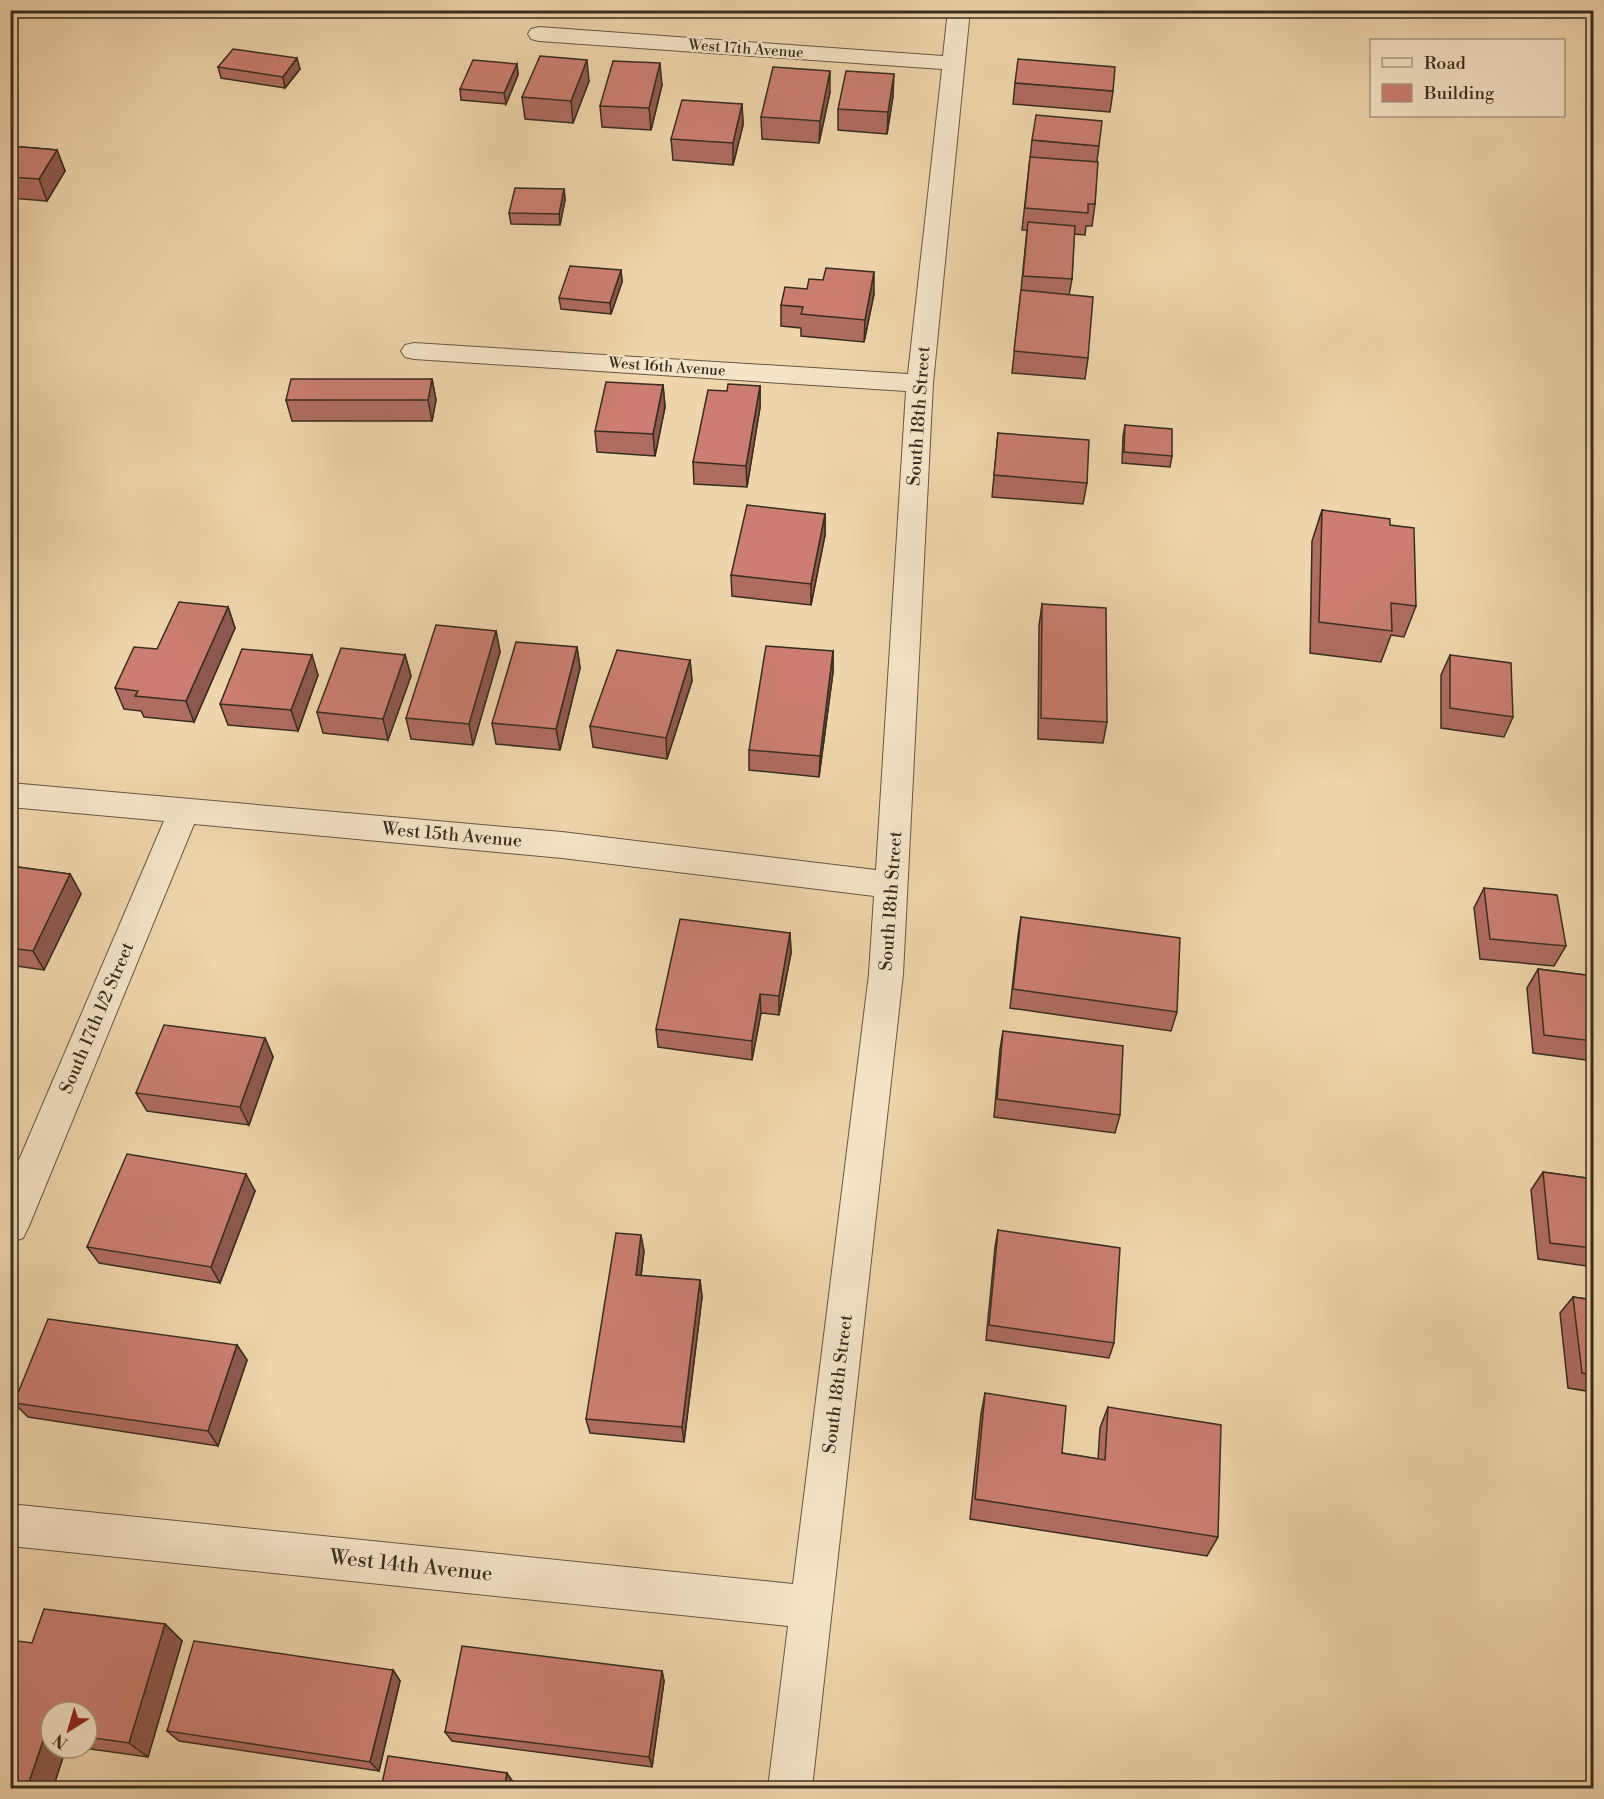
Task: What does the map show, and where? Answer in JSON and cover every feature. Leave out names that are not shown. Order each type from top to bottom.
[{"type":"street","name":"South 18th Street","points":[[790,1788],[886,974],[920,383],[959,10]]},
{"type":"street","name":"West 17th Avenue","points":[[539,34],[954,63]]},
{"type":"street","name":"West 16th Avenue","points":[[414,351],[920,383]]},
{"type":"street","name":"West 15th Avenue","points":[[10,795],[562,845],[892,885]]},
{"type":"street","name":"South 17th 1/2 Street","points":[[10,1226],[184,811]]},
{"type":"street","name":"West 14th Avenue","points":[[10,1525],[812,1607]]},
{"type":"building","points":[[233,49],[297,58],[283,77],[218,67]]},
{"type":"building","points":[[540,56],[587,60],[571,101],[522,97]]},
{"type":"building","points":[[1018,59],[1115,67],[1113,91],[1015,83]]},
{"type":"building","points":[[473,60],[517,64],[504,93],[460,89]]},
{"type":"building","points":[[613,61],[660,63],[649,108],[600,106]]},
{"type":"building","points":[[773,67],[830,71],[820,121],[761,117]]},
{"type":"building","points":[[846,71],[894,74],[888,112],[838,109]]},
{"type":"building","points":[[682,100],[742,104],[733,143],[671,139]]},
{"type":"building","points":[[1036,115],[1102,121],[1099,146],[1032,140]]},
{"type":"building","points":[[10,146],[57,150],[39,179],[10,177]]},
{"type":"building","points":[[1030,157],[1098,162],[1095,204],[1088,204],[1088,213],[1025,208]]},
{"type":"building","points":[[515,188],[564,189],[559,214],[509,213]]},
{"type":"building","points":[[1028,222],[1075,226],[1072,279],[1023,276]]},
{"type":"building","points":[[570,266],[621,270],[610,303],[559,298]]},
{"type":"building","points":[[826,268],[874,272],[865,320],[801,314],[803,307],[781,305],[785,287],[807,289],[809,279],[823,280]]},
{"type":"building","points":[[1021,290],[1093,297],[1088,358],[1014,351]]},
{"type":"building","points":[[291,379],[432,379],[428,400],[286,400]]},
{"type":"building","points":[[606,382],[663,385],[653,434],[595,431]]},
{"type":"building","points":[[728,384],[760,386],[746,466],[693,462],[708,390],[727,391]]},
{"type":"building","points":[[1125,425],[1172,429],[1172,456],[1124,452]]},
{"type":"building","points":[[998,433],[1089,440],[1087,483],[994,475]]},
{"type":"building","points":[[747,505],[825,514],[811,584],[731,575]]},
{"type":"building","points":[[1322,510],[1390,519],[1390,525],[1414,528],[1416,606],[1391,603],[1392,631],[1319,622]]},
{"type":"building","points":[[179,602],[228,607],[186,701],[135,696],[138,691],[115,688],[134,647],[157,649]]},
{"type":"building","points":[[1042,604],[1106,608],[1107,722],[1041,718]]},
{"type":"building","points":[[436,625],[496,631],[469,724],[406,718]]},
{"type":"building","points":[[516,642],[577,647],[556,729],[492,723]]},
{"type":"building","points":[[766,646],[833,651],[820,756],[749,750]]},
{"type":"building","points":[[341,648],[405,655],[383,719],[317,712]]},
{"type":"building","points":[[242,649],[312,655],[291,710],[220,704]]},
{"type":"building","points":[[617,650],[690,660],[666,738],[590,726]]},
{"type":"building","points":[[1450,655],[1511,663],[1513,717],[1450,708]]},
{"type":"building","points":[[10,866],[70,874],[33,951],[10,948]]},
{"type":"building","points":[[1484,888],[1557,895],[1566,946],[1490,939]]},
{"type":"building","points":[[1021,917],[1180,938],[1177,1012],[1013,989]]},
{"type":"building","points":[[680,919],[790,933],[779,996],[760,994],[752,1041],[656,1029]]},
{"type":"building","points":[[1538,969],[1593,976],[1593,1041],[1544,1035]]},
{"type":"building","points":[[164,1025],[265,1038],[240,1107],[136,1093]]},
{"type":"building","points":[[1003,1031],[1123,1046],[1120,1115],[997,1099]]},
{"type":"building","points":[[127,1154],[246,1174],[211,1267],[87,1247]]},
{"type":"building","points":[[1543,1172],[1593,1179],[1593,1248],[1550,1243]]},
{"type":"building","points":[[998,1230],[1120,1248],[1114,1343],[989,1325]]},
{"type":"building","points":[[616,1233],[641,1235],[636,1275],[700,1280],[682,1427],[586,1419]]},
{"type":"building","points":[[1573,1297],[1593,1300],[1593,1375],[1582,1373]]},
{"type":"building","points":[[48,1319],[237,1345],[208,1431],[14,1403]]},
{"type":"building","points":[[985,1393],[1066,1406],[1062,1453],[1105,1460],[1108,1407],[1221,1425],[1218,1537],[975,1499]]},
{"type":"building","points":[[44,1609],[165,1624],[129,1743],[99,1739],[99,1700],[39,1700],[39,1753],[27,1788],[10,1788],[10,1640],[32,1643]]},
{"type":"building","points":[[194,1641],[393,1670],[370,1762],[167,1731]]},
{"type":"building","points":[[462,1646],[662,1671],[649,1757],[445,1732]]},
{"type":"building","points":[[388,1756],[507,1773],[504,1788],[381,1788]]}]
